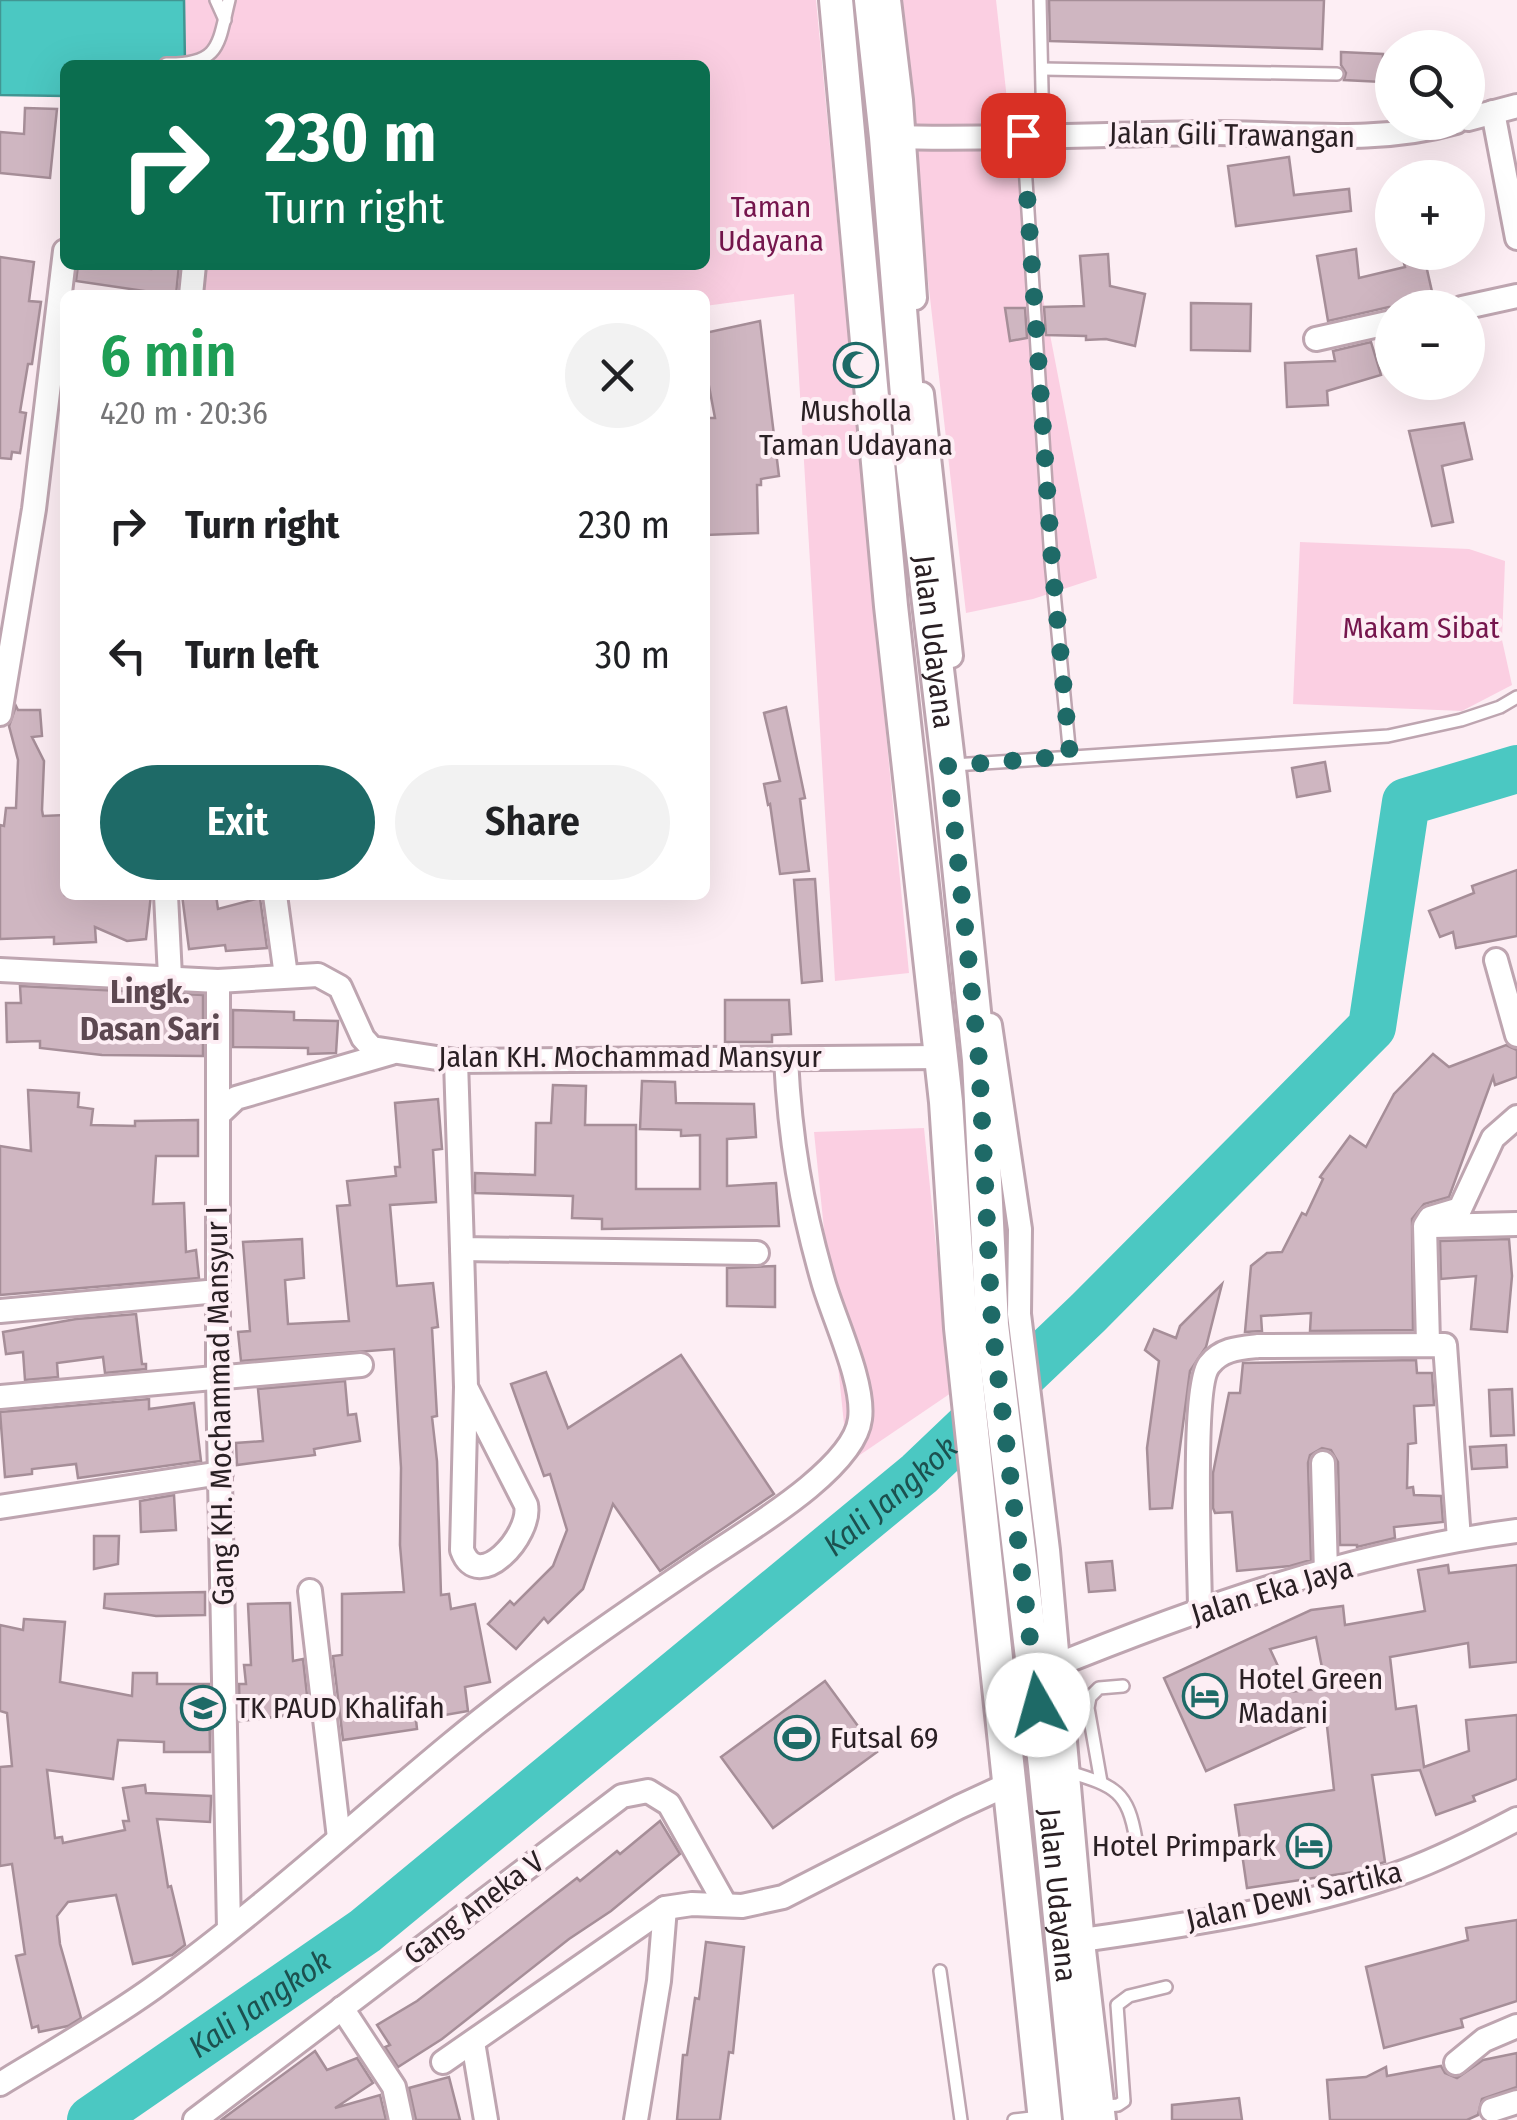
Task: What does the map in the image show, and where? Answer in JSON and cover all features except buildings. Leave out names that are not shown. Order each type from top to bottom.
[{"type":"main road","name":"Jalan Udayana","points":[[836,0],[890,588],[942,1058],[1029,1512],[1072,1942],[1067,2003],[1088,2116]]},
{"type":"main road","name":"Jalan Udayana","points":[[871,0],[895,137],[913,469],[957,768],[979,1060],[991,1322],[982,1524],[1034,2009],[1034,2119]]},
{"type":"main road","points":[[913,783],[957,768]]},
{"type":"main road","points":[[1034,2009],[1067,2003]]},
{"type":"street","points":[[889,0],[895,137]]},
{"type":"street","points":[[1485,114],[1517,106]]},
{"type":"street","points":[[1493,112],[1517,238]]},
{"type":"street","name":"Jalan Gili Trawangan","points":[[895,137],[1375,135]]},
{"type":"street","points":[[0,714],[34,508],[60,292]]},
{"type":"street","points":[[1485,303],[1517,296]]},
{"type":"street","points":[[1316,339],[1375,326]]},
{"type":"street","points":[[166,900],[170,977]]},
{"type":"street","points":[[276,900],[286,976]]},
{"type":"street","points":[[1496,960],[1517,1035]]},
{"type":"street","points":[[0,970],[218,981],[318,976],[337,983],[367,1044],[392,1052]]},
{"type":"street","name":"Gang KH. Mochammad Mansyur I","points":[[218,981],[218,1380],[229,1930]]},
{"type":"street","points":[[218,1115],[236,1098],[392,1052]]},
{"type":"street","name":"Jalan KH. Mochammad Mansyur","points":[[392,1052],[456,1061],[942,1058]]},
{"type":"street","points":[[0,2084],[152,1988],[229,1930],[454,1741],[583,1642],[794,1500],[854,1440],[860,1418],[858,1388],[802,1203],[790,1132],[786,1059]]},
{"type":"street","points":[[456,1061],[466,1388],[462,1550],[473,1566],[484,1566],[499,1559],[519,1536],[528,1516],[466,1388]]},
{"type":"street","points":[[1428,1344],[1425,1226],[1430,1218],[1460,1209],[1493,1138],[1517,1117]]},
{"type":"street","points":[[1425,1226],[1517,1224]]},
{"type":"street","points":[[462,1250],[757,1252]]},
{"type":"street","points":[[0,1311],[218,1291]]},
{"type":"street","points":[[1200,1611],[1199,1408],[1203,1377],[1210,1363],[1222,1353],[1258,1346],[1445,1345],[1459,1539]]},
{"type":"street","points":[[0,1397],[362,1365]]},
{"type":"street","points":[[1323,1462],[1326,1573]]},
{"type":"street","points":[[0,1507],[221,1473]]},
{"type":"street","name":"Jalan Eka Jaya","points":[[1046,1670],[1200,1611],[1326,1573],[1459,1539],[1517,1531]]},
{"type":"street","points":[[310,1590],[339,1838]]},
{"type":"street","points":[[443,2062],[666,1908],[742,1906],[784,1898],[958,1806],[1010,1783]]},
{"type":"street","name":"Gang Aneka V","points":[[195,2120],[218,2113],[342,2008],[622,1796],[648,1791],[669,1804],[725,1904]]},
{"type":"street","name":"Jalan Dewi Sartika","points":[[1072,1942],[1362,1886],[1409,1870],[1517,1819]]},
{"type":"street","points":[[636,2120],[659,1981],[666,1908]]},
{"type":"street","points":[[1072,1942],[1088,2116]]},
{"type":"street","points":[[342,2008],[394,2087],[401,2120]]},
{"type":"street","points":[[1456,2062],[1484,2040],[1517,2026]]},
{"type":"street","points":[[473,2042],[486,2120]]},
{"type":"street","points":[[1492,2110],[1517,2102]]},
{"type":"lane","points":[[216,0],[225,20]]},
{"type":"lane","points":[[198,60],[209,56],[221,41],[229,0]]},
{"type":"lane","points":[[1040,0],[1042,70],[1033,135],[1052,561],[1070,756]]},
{"type":"lane","points":[[1042,70],[1337,74]]},
{"type":"lane","points":[[957,768],[1070,756],[1388,736],[1461,720],[1517,697]]},
{"type":"lane","points":[[1101,1782],[1088,1708],[1090,1697],[1099,1688],[1123,1686]]},
{"type":"lane","points":[[1056,1768],[1101,1782],[1122,1794],[1131,1813],[1136,1840]]},
{"type":"lane","points":[[940,1972],[960,2120]]},
{"type":"lane","points":[[1088,2116],[1124,2101],[1116,2005],[1128,1996],[1166,1987]]},
{"type":"green space","name":"Taman Udayana","points":[[184,0],[816,0],[909,973],[835,981],[794,294],[710,305],[710,290],[193,290],[195,270],[710,270],[710,60],[185,60]]},
{"type":"green space","points":[[896,0],[996,0],[1010,127],[1097,578],[1033,599],[966,613]]},
{"type":"green space","name":"Makam Sibat","points":[[1300,542],[1469,549],[1505,561],[1502,640],[1512,685],[1462,711],[1293,704]]},
{"type":"green space","points":[[924,1128],[951,1393],[848,1463],[814,1132]]},
{"type":"water","points":[[0,0],[184,0],[185,60],[60,60],[60,96],[0,95]]},
{"type":"waterway","name":"Kali Jangkok","points":[[91,2120],[365,1931],[919,1474],[1088,1313],[1372,1027],[1406,802],[1517,769]]},
{"type":"place","name":"Musholla Taman Udayana","points":[[856,365]]},
{"type":"place","name":"Hotel Green Madani","points":[[1205,1696]]},
{"type":"place","name":"TK PAUD Khalifah","points":[[203,1708]]},
{"type":"place","name":"Futsal 69","points":[[797,1738]]},
{"type":"place","name":"Hotel Primpark","points":[[1309,1846]]},
{"type":"district","name":"Lingk. Dasan Sari","points":[[150,1010]]},
{"type":"route","points":[[1023,135],[1052,561],[1070,756],[948,766],[979,1060],[992,1325],[1038,1705]]}]
